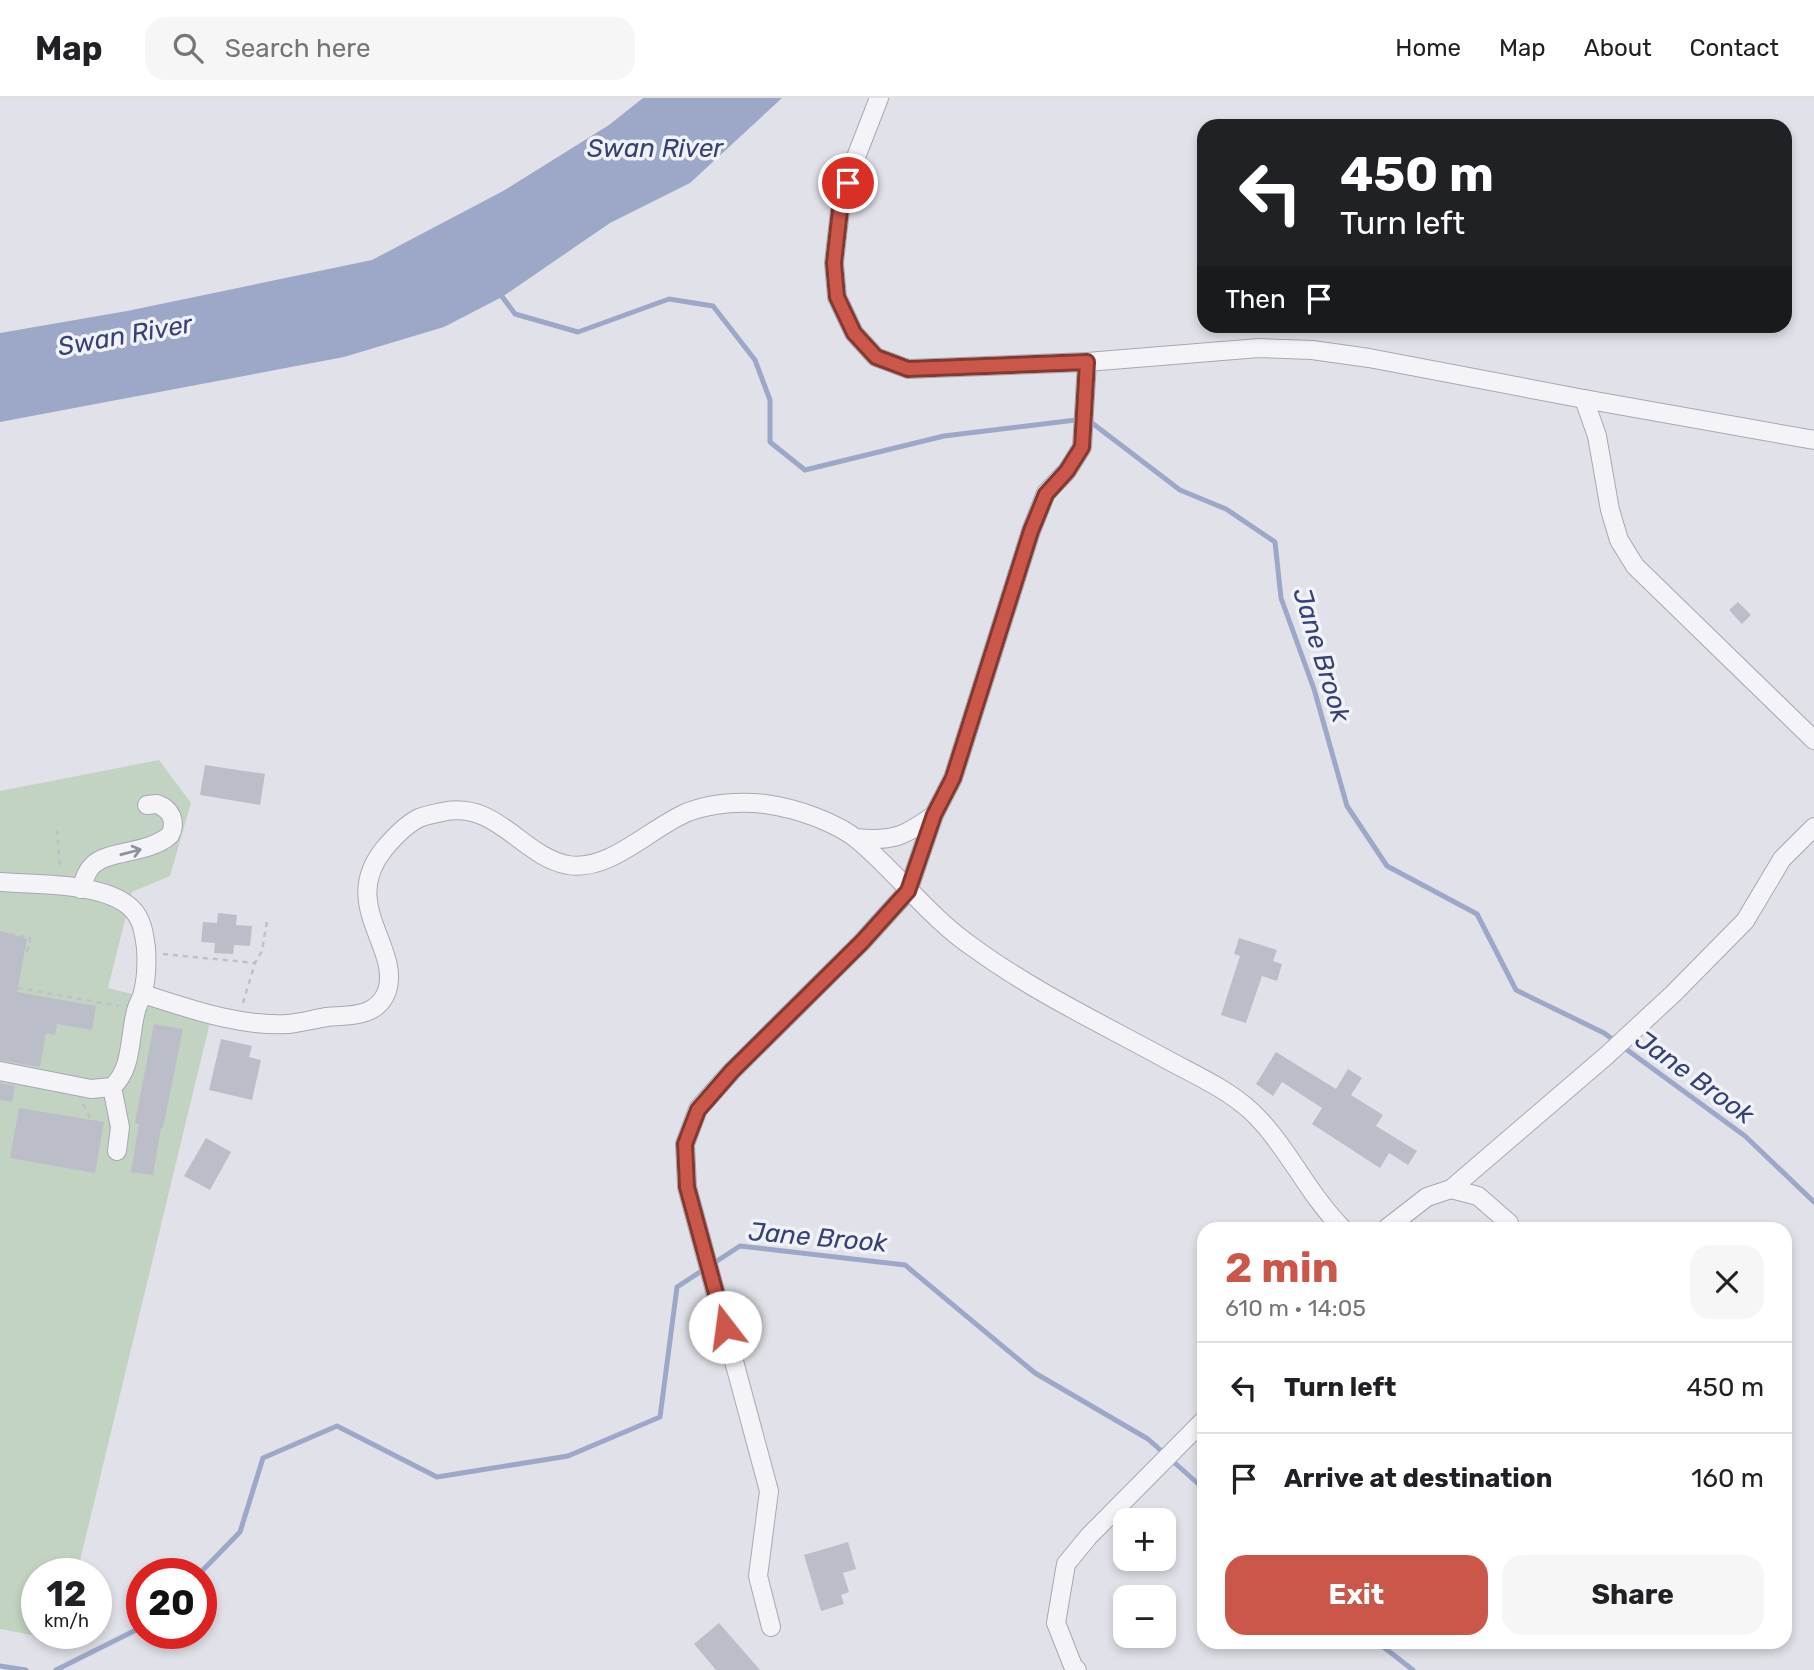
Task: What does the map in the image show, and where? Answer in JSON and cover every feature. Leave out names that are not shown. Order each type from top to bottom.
[{"type":"street","points":[[879,98],[856,157],[840,210],[834,263],[837,297],[854,333],[876,357],[908,369],[1087,362],[1259,348],[1312,350],[1814,440]]},
{"type":"street","points":[[771,1627],[758,1577],[769,1491],[687,1187],[685,1144],[698,1110],[732,1071],[862,942],[908,891],[934,815],[953,778],[1031,531],[1046,494],[1067,471],[1082,447],[1087,362]]},
{"type":"street","points":[[1584,399],[1597,436],[1610,510],[1619,540],[1635,566],[1814,740]]},
{"type":"street","points":[[139,1002],[238,1020],[288,1024],[338,1016],[356,1017],[367,1012],[377,1005],[386,992],[387,964],[368,904],[369,878],[379,855],[397,833],[421,817],[455,810],[482,815],[506,828],[541,854],[569,865],[594,864],[630,847],[690,811],[731,803],[766,804],[812,816],[856,838],[941,923],[975,949],[1037,988],[1217,1087],[1249,1110],[1272,1134],[1336,1222]]},
{"type":"street","points":[[81,889],[88,872],[97,861],[145,848],[170,835],[173,824],[169,812],[157,804],[147,805]]},
{"type":"street","points":[[856,838],[883,841],[915,829],[934,815]]},
{"type":"street","points":[[1395,1222],[1427,1197],[1451,1189],[1606,1056],[1673,994],[1745,921],[1782,859],[1814,827]]},
{"type":"street","points":[[0,882],[81,889],[108,895],[130,907],[142,928],[146,952],[139,1002],[124,1070],[112,1087],[120,1127],[117,1151]]},
{"type":"street","points":[[0,1071],[91,1089],[112,1087]]},
{"type":"street","points":[[1451,1189],[1478,1196],[1507,1222]]},
{"type":"street","points":[[1077,1670],[1056,1623],[1066,1564],[1089,1536],[1197,1427]]},
{"type":"path","points":[[57,830],[61,861],[58,878]]},
{"type":"path","points":[[238,1020],[255,963],[262,951],[267,921]]},
{"type":"path","points":[[0,932],[30,938],[26,953]]},
{"type":"path","points":[[146,952],[255,963]]},
{"type":"path","points":[[8,986],[139,1002]]},
{"type":"path","points":[[35,995],[36,990]]},
{"type":"path","points":[[51,998],[52,993]]},
{"type":"path","points":[[81,1099],[91,1120]]},
{"type":"green space","points":[[159,760],[191,803],[170,876],[132,892],[108,988],[212,1014],[81,1558],[21,1558],[21,1633],[0,1629],[0,791]]},
{"type":"water","name":"Swan River","points":[[643,98],[782,98],[690,183],[610,223],[502,297],[444,327],[344,357],[0,422],[0,333],[127,311],[372,260],[503,191],[609,125]]},
{"type":"building","points":[[1738,602],[1751,615],[1742,624],[1729,610]]},
{"type":"building","points":[[205,765],[265,774],[260,805],[200,795]]},
{"type":"building","points":[[218,913],[237,915],[236,925],[252,926],[250,946],[234,945],[233,954],[214,953],[215,943],[201,942],[203,922],[217,923]]},
{"type":"building","points":[[0,931],[27,939],[17,992],[96,1006],[92,1030],[57,1024],[55,1035],[46,1033],[40,1067],[0,1060]]},
{"type":"building","points":[[1239,938],[1277,950],[1273,961],[1282,964],[1277,981],[1262,976],[1246,1023],[1221,1015],[1240,956],[1234,954]]},
{"type":"building","points":[[154,1024],[183,1029],[153,1175],[131,1172],[139,1124],[135,1123]]},
{"type":"building","points":[[221,1039],[252,1046],[249,1057],[261,1060],[252,1100],[209,1090]]},
{"type":"building","points":[[1276,1052],[1336,1089],[1348,1069],[1362,1078],[1351,1095],[1383,1115],[1376,1126],[1417,1151],[1408,1165],[1389,1153],[1380,1168],[1312,1124],[1322,1108],[1282,1082],[1273,1096],[1256,1084]]},
{"type":"building","points":[[0,1083],[15,1086],[12,1102],[0,1100]]},
{"type":"building","points":[[19,1108],[104,1122],[95,1173],[10,1158]]},
{"type":"building","points":[[206,1138],[231,1152],[210,1190],[184,1176]]},
{"type":"building","points":[[848,1542],[856,1569],[843,1573],[849,1592],[841,1595],[844,1604],[821,1611],[804,1555]]},
{"type":"building","points":[[719,1623],[760,1670],[716,1670],[694,1644]]},
{"type":"waterway","name":"Jane Brook","points":[[498,291],[515,314],[578,332],[669,299],[713,306],[755,360],[770,400],[770,442],[805,470],[944,436],[1076,420],[1092,423],[1180,490],[1226,509],[1275,542],[1281,598],[1314,689],[1347,806],[1387,866],[1477,914],[1516,990],[1604,1033],[1745,1136],[1814,1202]]},
{"type":"waterway","name":"Jane Brook","points":[[215,1558],[240,1532],[263,1458],[337,1426],[437,1477],[568,1456],[660,1417],[677,1287],[740,1246],[905,1265],[1035,1373],[1148,1439],[1197,1483]]},
{"type":"waterway","name":"Jane Brook","points":[[56,1670],[126,1635]]},
{"type":"waterway","name":"Jane Brook","points":[[1386,1649],[1413,1670]]},
{"type":"waterway","name":"Jane Brook","points":[[0,1666],[26,1670]]},
{"type":"route","points":[[725,1327],[687,1187],[685,1144],[698,1110],[732,1071],[862,942],[908,891],[934,815],[953,778],[1031,531],[1046,494],[1067,471],[1082,447],[1087,362],[908,369],[876,357],[854,333],[837,297],[834,263],[840,210],[848,183]]}]
